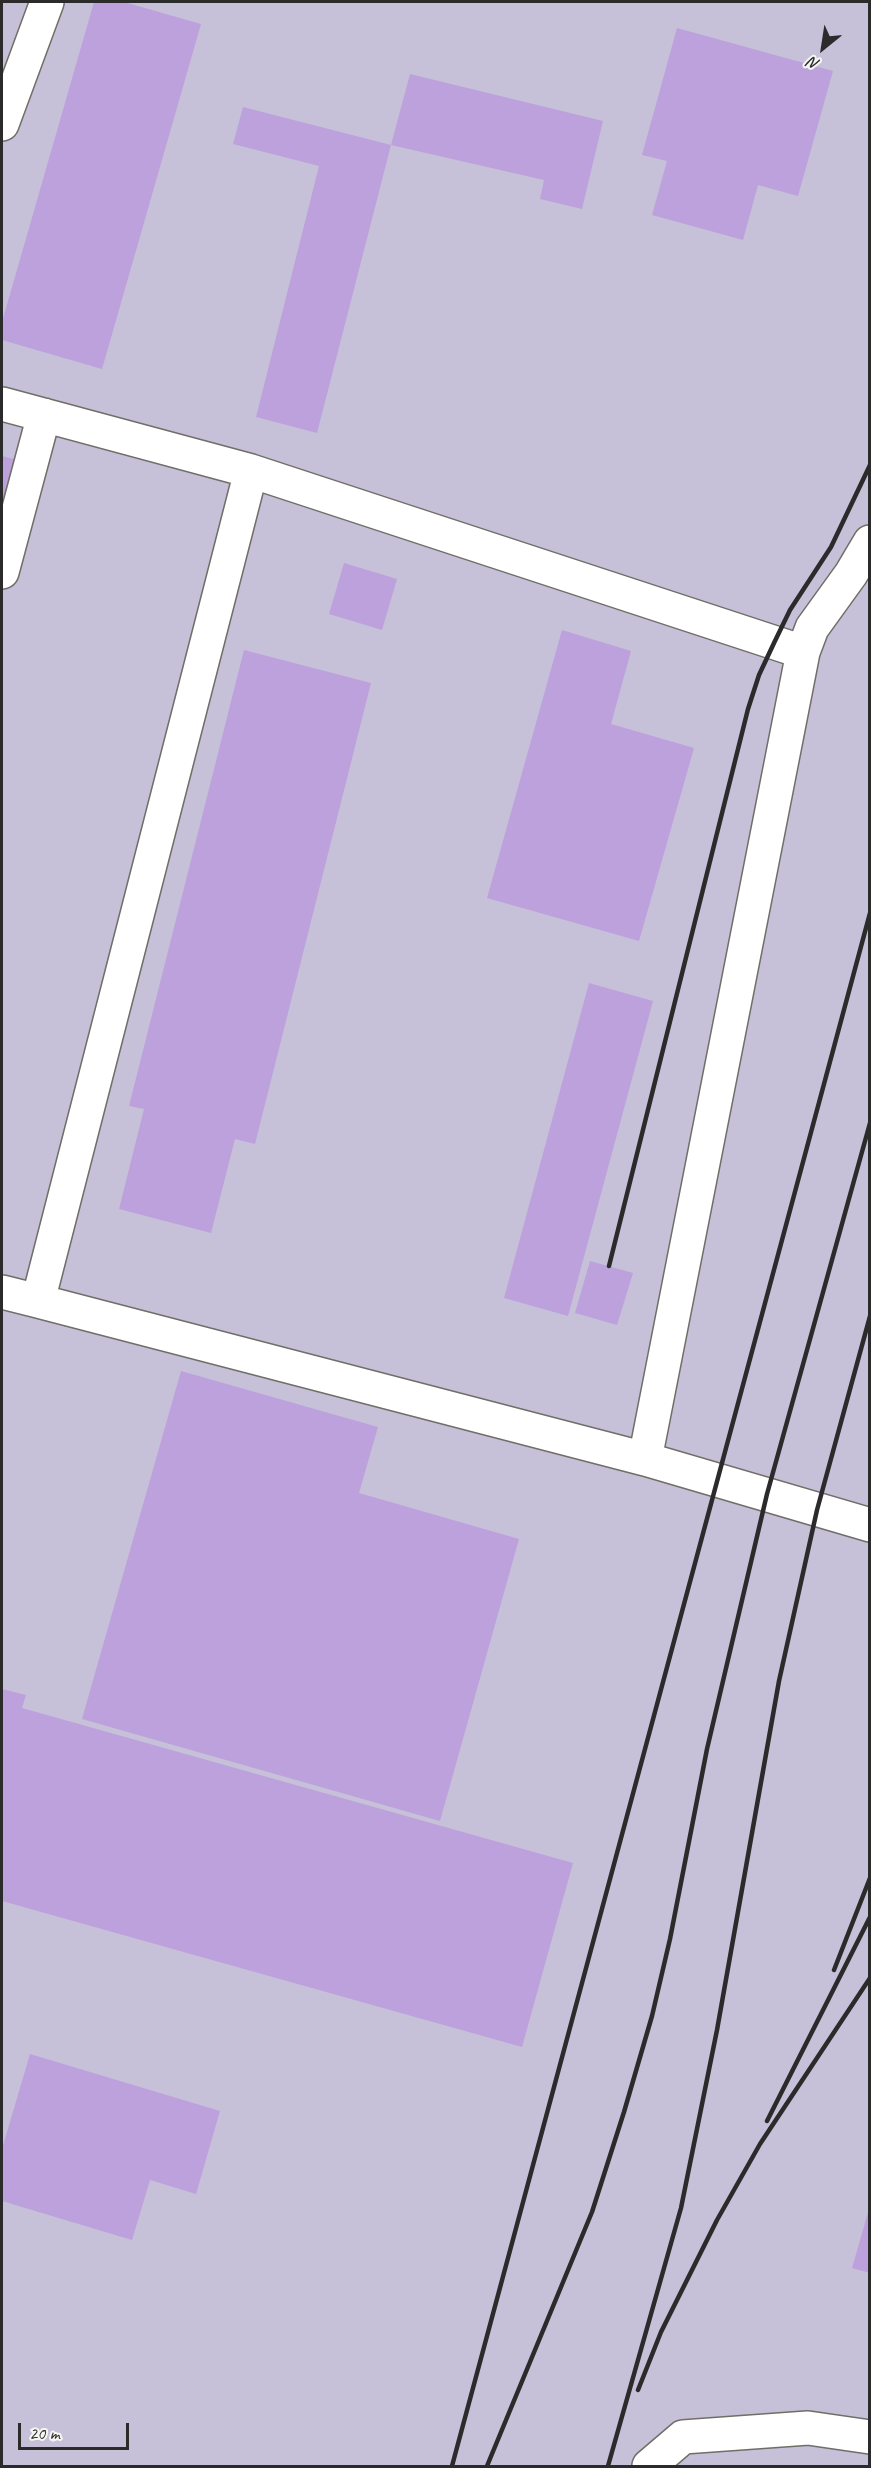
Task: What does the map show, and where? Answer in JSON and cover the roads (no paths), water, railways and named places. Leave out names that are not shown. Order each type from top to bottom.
[{"type":"lane","points":[[2,124],[47,2]]},
{"type":"lane","points":[[2,404],[251,471],[803,652]]},
{"type":"lane","points":[[2,572],[44,415]]},
{"type":"lane","points":[[38,1300],[251,471]]},
{"type":"lane","points":[[645,1459],[803,652],[812,628],[851,574],[870,542]]},
{"type":"lane","points":[[2,1292],[645,1459],[870,1525]]},
{"type":"lane","points":[[650,2466],[683,2437],[808,2428],[870,2437]]},
{"type":"railway","points":[[609,1266],[748,709],[759,675],[790,610],[831,547],[870,465]]},
{"type":"railway","points":[[452,2466],[870,913]]},
{"type":"railway","points":[[487,2466],[592,2212],[652,2016],[670,1939],[707,1749],[767,1494],[870,1123]]},
{"type":"railway","points":[[608,2466],[681,2208],[717,2030],[779,1681],[817,1510],[870,1316]]},
{"type":"railway","points":[[834,1970],[870,1878]]},
{"type":"railway","points":[[767,2121],[870,1917]]},
{"type":"railway","points":[[638,2390],[661,2332],[717,2220],[760,2144],[870,1978]]}]
